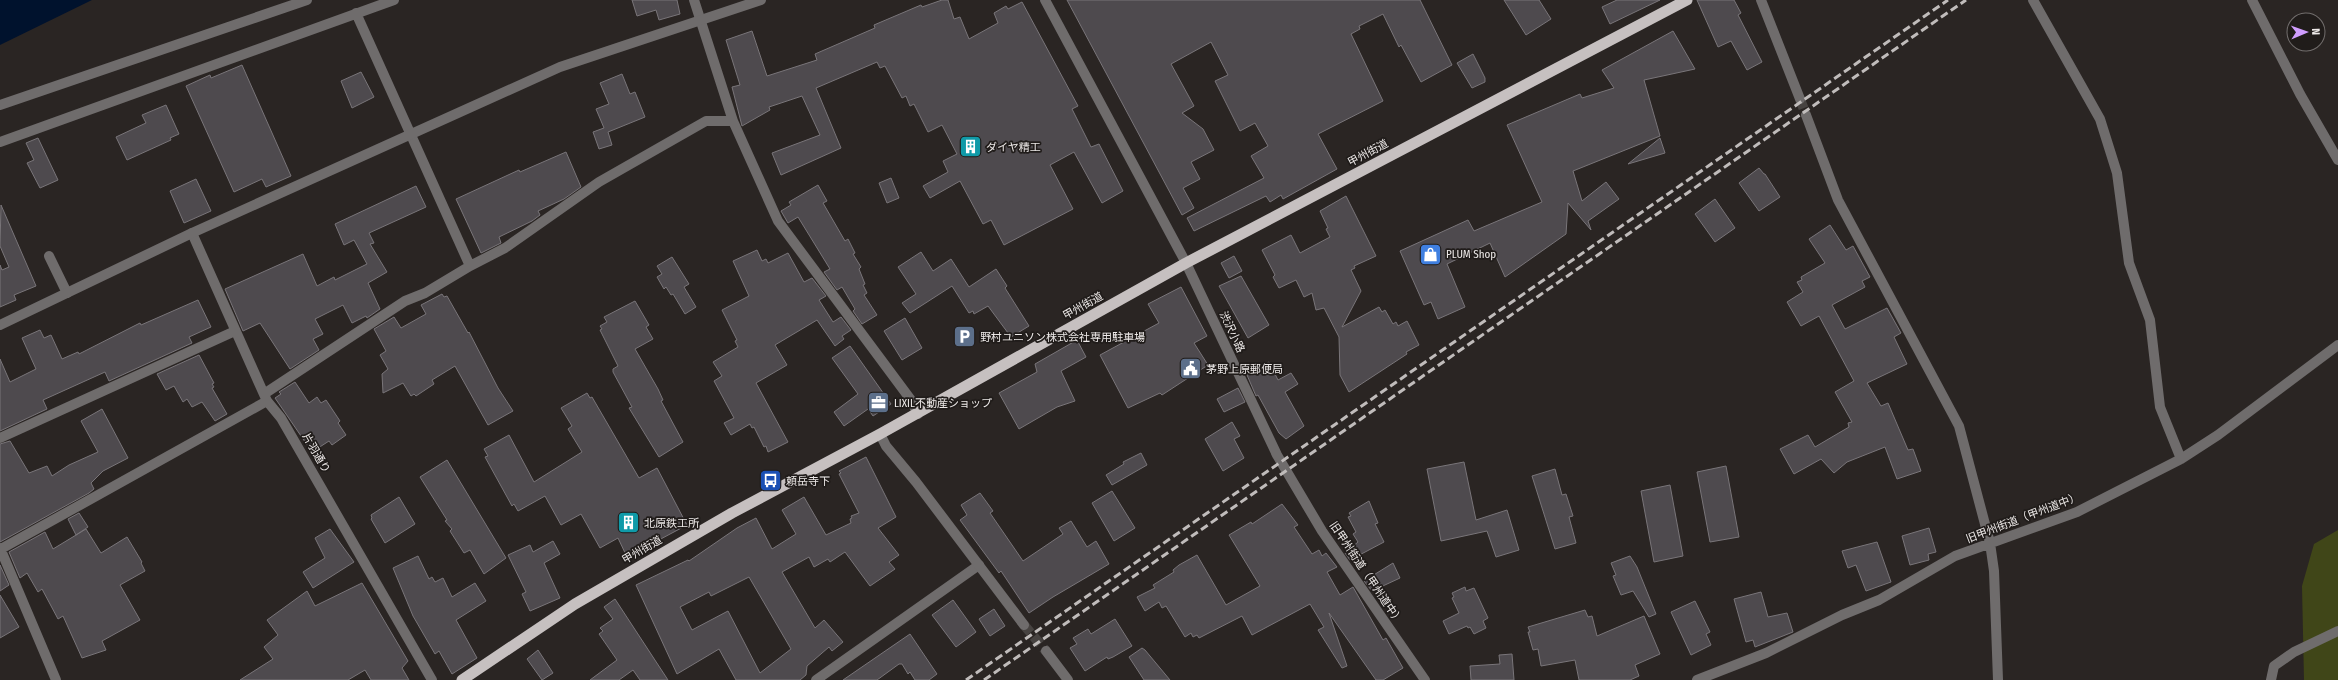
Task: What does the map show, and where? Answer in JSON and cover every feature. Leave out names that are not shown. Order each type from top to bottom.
[{"type":"highway","name":"甲州街道","points":[[462,680],[575,604],[732,513],[918,414],[1186,263],[1686,0]]},
{"type":"street","points":[[0,105],[307,0]]},
{"type":"street","points":[[0,142],[394,0]]},
{"type":"street","points":[[694,0],[733,121],[778,221],[911,400],[918,414]]},
{"type":"street","points":[[0,325],[192,233],[560,67],[761,0]]},
{"type":"street","name":"渋沢小路","points":[[1045,0],[1186,263],[1277,456],[1291,476]]},
{"type":"street","points":[[1761,0],[1800,99]]},
{"type":"street","points":[[2034,0],[2100,119],[2117,173],[2129,263],[2150,320],[2160,407],[2181,459]]},
{"type":"street","points":[[2252,0],[2300,94],[2338,160]]},
{"type":"street","points":[[356,13],[412,133],[470,266]]},
{"type":"street","points":[[1806,115],[1838,200],[1959,426],[1990,543],[1994,571],[1998,680]]},
{"type":"street","points":[[56,680],[0,549],[265,397],[405,301],[424,293],[470,266],[505,248],[599,182],[706,121],[733,121]]},
{"type":"street","name":"片羽通り","points":[[192,233],[265,397],[281,418],[432,680]]},
{"type":"street","points":[[49,256],[67,293]]},
{"type":"street","points":[[0,438],[235,330]]},
{"type":"street","name":"旧甲州街道（甲州道中）","points":[[1697,680],[1766,653],[1842,615],[1879,600],[1955,556],[2077,512],[2181,459],[2218,435],[2338,345]]},
{"type":"street","points":[[880,434],[886,446],[1024,625]]},
{"type":"street","name":"旧甲州街道（甲州道中）","points":[[1291,476],[1322,531],[1425,680]]},
{"type":"street","points":[[816,680],[979,565]]},
{"type":"street","points":[[2271,680],[2274,666],[2294,652],[2338,631]]},
{"type":"street","points":[[1046,651],[1068,680]]},
{"type":"green space","points":[[2338,530],[2338,680],[2304,680],[2302,586],[2314,544]]},
{"type":"water","points":[[0,0],[92,0],[0,45]]},
{"type":"building","points":[[632,0],[677,0],[680,14],[659,20],[656,10],[637,16]]},
{"type":"building","points":[[942,0],[948,0],[954,19],[960,17],[969,39],[998,23],[994,13],[1006,6],[1008,9],[1022,2],[1078,106],[1072,109],[1091,147],[1099,144],[1123,191],[1102,203],[1074,152],[1050,165],[1073,209],[1004,245],[991,220],[983,224],[960,181],[930,198],[923,186],[948,172],[943,161],[957,154],[942,125],[928,132],[914,104],[910,106],[906,96],[902,98],[885,66],[880,68],[877,62],[816,88],[841,148],[781,175],[772,153],[820,135],[802,96],[769,107],[770,110],[742,126],[732,87],[740,85],[726,40],[752,31],[767,76],[817,60],[815,54],[875,28],[874,25],[921,5],[922,7]]},
{"type":"building","points":[[1067,0],[1420,0],[1452,65],[1421,82],[1401,45],[1399,47],[1383,14],[1359,26],[1360,29],[1351,34],[1383,101],[1318,134],[1337,169],[1283,199],[1281,195],[1270,202],[1266,196],[1194,231],[1187,218],[1264,178],[1251,156],[1268,146],[1255,123],[1240,131],[1215,81],[1228,75],[1211,42],[1171,64],[1194,106],[1182,113],[1203,129],[1214,150],[1191,162],[1200,179],[1183,188],[1194,208],[1182,215]]},
{"type":"building","points":[[1504,0],[1539,0],[1551,19],[1526,35]]},
{"type":"building","points":[[1617,0],[1660,0],[1610,24],[1602,7]]},
{"type":"building","points":[[1697,0],[1734,0],[1741,13],[1738,15],[1762,62],[1747,70],[1731,41],[1718,47]]},
{"type":"building","points":[[1673,31],[1695,69],[1644,80],[1660,136],[1573,171],[1582,201],[1606,182],[1619,199],[1588,221],[1591,230],[1568,203],[1566,234],[1505,277],[1490,243],[1447,264],[1465,307],[1438,319],[1431,302],[1424,305],[1400,251],[1468,220],[1474,231],[1542,202],[1507,125],[1580,94],[1582,98],[1614,88],[1602,70]]},
{"type":"building","points":[[1473,54],[1485,78],[1485,82],[1472,88],[1457,63]]},
{"type":"building","points":[[242,65],[291,176],[266,187],[262,179],[234,192],[186,86],[210,75],[211,78]]},
{"type":"building","points":[[361,72],[374,97],[352,108],[341,81]]},
{"type":"building","points":[[622,74],[630,94],[635,92],[645,117],[608,132],[612,145],[599,149],[593,132],[604,128],[596,109],[609,104],[600,83]]},
{"type":"building","points":[[166,105],[179,134],[170,138],[171,140],[127,160],[116,137],[146,123],[142,115]]},
{"type":"building","points":[[38,138],[58,180],[40,188],[27,163],[34,160],[26,143]]},
{"type":"building","points":[[1660,138],[1665,153],[1628,164]]},
{"type":"building","points":[[566,152],[581,187],[564,199],[538,211],[540,215],[532,221],[499,237],[501,243],[481,253],[456,199],[519,170],[520,172]]},
{"type":"building","points":[[1759,168],[1765,174],[1780,197],[1759,211],[1739,183]]},
{"type":"building","points":[[891,178],[899,198],[887,203],[879,183]]},
{"type":"building","points":[[196,179],[211,211],[184,223],[170,191]]},
{"type":"building","points":[[818,185],[827,201],[823,203],[845,241],[848,239],[855,253],[853,254],[861,267],[859,269],[865,284],[863,285],[867,293],[864,295],[877,315],[862,324],[853,311],[855,309],[842,287],[837,290],[824,272],[830,269],[798,217],[788,223],[781,211],[791,205],[789,202]]},
{"type":"building","points":[[416,186],[426,207],[369,233],[374,243],[370,244],[387,272],[368,283],[380,309],[367,318],[366,316],[352,323],[343,305],[315,319],[323,334],[313,339],[319,350],[290,369],[260,323],[243,331],[225,289],[303,254],[317,286],[334,277],[335,280],[367,264],[354,240],[344,245],[335,224]]},
{"type":"building","points":[[1346,196],[1376,256],[1354,266],[1355,268],[1351,270],[1361,291],[1342,327],[1379,307],[1382,312],[1385,310],[1393,324],[1396,322],[1398,326],[1407,321],[1419,345],[1406,352],[1407,354],[1349,392],[1340,375],[1339,337],[1324,308],[1316,310],[1312,293],[1304,297],[1296,280],[1279,288],[1273,277],[1275,275],[1262,250],[1291,235],[1300,253],[1330,237],[1326,229],[1328,228],[1320,211]]},
{"type":"building","points":[[1715,199],[1735,228],[1715,242],[1695,214]]},
{"type":"building","points":[[1,205],[36,286],[14,295],[16,300],[0,307],[0,265],[2,270],[9,267],[0,246]]},
{"type":"building","points":[[1830,225],[1846,250],[1853,246],[1870,277],[1862,281],[1865,287],[1832,305],[1845,329],[1887,308],[1901,333],[1894,337],[1907,364],[1867,383],[1881,406],[1888,403],[1908,450],[1913,449],[1921,471],[1897,479],[1885,447],[1847,462],[1834,473],[1821,459],[1794,474],[1780,449],[1808,435],[1815,447],[1849,427],[1848,423],[1852,422],[1835,392],[1854,381],[1819,316],[1801,326],[1787,302],[1803,292],[1797,282],[1802,280],[1801,277],[1825,263],[1809,239]]},
{"type":"building","points":[[757,250],[762,261],[766,259],[768,263],[788,253],[804,282],[812,278],[826,296],[819,300],[833,322],[841,317],[851,330],[842,336],[844,339],[835,346],[817,320],[775,345],[787,365],[756,383],[788,442],[768,452],[754,427],[752,428],[750,424],[731,435],[724,423],[734,418],[714,381],[722,376],[713,362],[738,347],[735,341],[737,340],[722,310],[749,296],[733,261]]},
{"type":"building","points":[[921,252],[933,271],[951,259],[969,287],[996,269],[1007,286],[1005,288],[1029,326],[1011,337],[988,306],[974,314],[973,311],[969,313],[952,286],[910,313],[902,303],[916,294],[898,267]]},
{"type":"building","points":[[1234,256],[1242,271],[1229,278],[1221,263]]},
{"type":"building","points":[[672,257],[689,284],[684,287],[696,307],[685,314],[673,294],[671,295],[666,287],[664,289],[657,277],[662,274],[657,266]]},
{"type":"building","points":[[1241,276],[1269,325],[1248,338],[1219,286]]},
{"type":"building","points":[[1181,287],[1207,336],[1194,343],[1208,365],[1162,395],[1160,393],[1128,408],[1100,355],[1159,323],[1148,304]]},
{"type":"building","points":[[442,294],[444,297],[447,296],[468,333],[469,332],[498,388],[513,411],[488,425],[455,366],[432,380],[434,384],[416,396],[414,394],[411,396],[403,383],[383,393],[382,374],[388,369],[380,355],[386,351],[374,329],[394,317],[401,328],[426,314],[421,305]]},
{"type":"building","points":[[198,300],[211,327],[189,337],[192,343],[109,381],[105,372],[43,400],[47,409],[0,431],[0,359],[10,382],[36,369],[22,338],[40,330],[44,338],[51,335],[62,359],[78,352],[79,354],[140,323],[141,325]]},
{"type":"building","points":[[635,301],[649,325],[646,327],[653,339],[635,349],[658,389],[663,400],[661,401],[683,442],[659,457],[629,408],[632,407],[613,372],[613,369],[618,366],[600,330],[602,329],[600,326],[607,322],[604,317]]},
{"type":"building","points":[[905,318],[922,348],[902,360],[884,331]]},
{"type":"building","points":[[1077,340],[1086,357],[1061,371],[1075,401],[1057,407],[1019,429],[999,393],[1037,372],[1035,364]]},
{"type":"building","points":[[850,346],[891,404],[873,416],[868,409],[844,426],[834,412],[858,394],[832,358]]},
{"type":"building","points":[[199,355],[214,383],[212,384],[214,387],[212,388],[227,414],[215,421],[202,402],[192,407],[187,399],[183,402],[174,386],[166,390],[157,374]]},
{"type":"building","points":[[1269,362],[1278,380],[1291,373],[1298,384],[1285,392],[1304,426],[1286,439],[1279,433],[1258,395],[1256,396],[1247,375]]},
{"type":"building","points":[[295,382],[309,403],[317,397],[321,403],[326,400],[340,421],[338,423],[346,435],[332,445],[329,441],[312,452],[275,398],[281,394],[279,392]]},
{"type":"building","points":[[1238,388],[1245,402],[1224,412],[1217,399]]},
{"type":"building","points":[[587,393],[590,398],[592,397],[639,478],[657,468],[687,525],[627,557],[618,538],[600,548],[581,514],[561,525],[545,496],[518,511],[514,504],[512,506],[485,457],[488,456],[484,449],[509,435],[534,482],[582,452],[568,429],[572,426],[561,408]]},
{"type":"building","points":[[102,409],[128,458],[103,471],[91,483],[94,489],[89,493],[0,542],[0,444],[10,441],[29,473],[47,466],[52,476],[69,465],[98,452],[81,421]]},
{"type":"building","points":[[1232,422],[1240,436],[1234,439],[1244,458],[1223,471],[1205,439]]},
{"type":"building","points":[[1141,453],[1147,465],[1112,485],[1106,475],[1124,464],[1123,462]]},
{"type":"building","points":[[866,457],[896,517],[878,528],[899,555],[889,562],[895,569],[870,586],[845,552],[830,562],[828,559],[814,567],[809,557],[782,572],[815,628],[824,620],[843,642],[832,651],[829,647],[807,666],[806,675],[800,680],[736,680],[719,649],[677,674],[636,585],[688,560],[689,561],[737,528],[756,518],[772,549],[796,534],[782,510],[804,497],[826,535],[851,523],[851,516],[859,513],[839,474],[841,473],[839,471]],"holes":[[[749,577],[791,649],[760,673],[728,611],[692,630],[680,607],[709,592],[711,596]]]},
{"type":"building","points":[[447,460],[506,558],[484,574],[470,550],[464,553],[450,531],[452,529],[445,521],[447,520],[420,477]]},
{"type":"building","points":[[1464,462],[1476,520],[1507,510],[1519,550],[1496,557],[1487,531],[1441,541],[1427,469]]},
{"type":"building","points":[[1726,466],[1739,537],[1710,542],[1697,472]]},
{"type":"building","points":[[1555,469],[1562,495],[1566,494],[1573,516],[1569,517],[1576,543],[1555,549],[1532,476]]},
{"type":"building","points":[[1670,485],[1683,556],[1654,562],[1641,491]]},
{"type":"building","points":[[1112,491],[1135,528],[1114,541],[1092,503]]},
{"type":"building","points":[[980,493],[993,511],[990,513],[1023,561],[1063,534],[1059,528],[1071,521],[1087,547],[1096,541],[1109,564],[1029,613],[1001,571],[999,573],[960,520],[967,515],[961,505]]},
{"type":"building","points":[[399,497],[415,524],[385,543],[371,519],[371,515]]},
{"type":"building","points":[[1369,501],[1378,523],[1375,524],[1384,542],[1350,560],[1345,553],[1358,542],[1353,534],[1356,532],[1348,517],[1351,516],[1349,513]]},
{"type":"building","points":[[1282,504],[1298,525],[1294,527],[1312,554],[1319,550],[1322,556],[1326,553],[1337,567],[1327,572],[1340,595],[1353,587],[1383,640],[1386,638],[1403,668],[1383,680],[1376,680],[1329,613],[1347,666],[1342,668],[1318,630],[1324,627],[1310,604],[1252,635],[1242,616],[1199,638],[1197,635],[1193,637],[1191,633],[1185,637],[1166,606],[1162,608],[1159,602],[1145,611],[1137,597],[1155,588],[1153,585],[1174,572],[1173,570],[1179,565],[1197,555],[1226,605],[1260,586],[1229,535],[1251,522],[1252,524]]},
{"type":"building","points":[[79,513],[88,527],[76,535],[68,519]]},
{"type":"building","points":[[1929,528],[1936,552],[1928,554],[1929,560],[1910,565],[1902,536]]},
{"type":"building","points":[[86,529],[101,553],[127,537],[142,562],[141,563],[145,571],[120,585],[140,620],[102,641],[106,650],[82,658],[63,616],[58,619],[42,589],[38,592],[27,573],[20,578],[9,552],[45,532],[53,549]]},
{"type":"building","points":[[330,529],[354,562],[313,588],[303,572],[325,558],[315,538]]},
{"type":"building","points":[[553,541],[560,554],[544,563],[560,598],[530,611],[522,594],[526,592],[508,555],[530,545],[533,552]]},
{"type":"building","points":[[1877,542],[1891,582],[1866,591],[1856,565],[1848,568],[1842,551]]},
{"type":"building","points":[[418,556],[429,579],[432,577],[435,582],[443,578],[452,597],[475,583],[486,601],[456,620],[477,658],[452,674],[439,651],[435,654],[413,616],[393,568]]},
{"type":"building","points":[[1630,556],[1637,567],[1656,614],[1649,617],[1633,591],[1621,595],[1613,576],[1616,575],[1611,563]]},
{"type":"building","points":[[1393,563],[1400,578],[1372,591],[1364,581]]},
{"type":"building","points":[[0,565],[9,585],[0,591]]},
{"type":"building","points":[[362,583],[408,661],[402,668],[409,680],[371,680],[365,670],[348,680],[240,680],[273,659],[264,647],[278,635],[267,620],[307,591],[315,606]]},
{"type":"building","points":[[1465,587],[1466,591],[1474,588],[1488,618],[1483,621],[1486,628],[1474,634],[1470,627],[1468,628],[1467,626],[1449,634],[1443,621],[1459,613],[1452,598],[1454,597],[1452,593]]},
{"type":"building","points":[[1761,592],[1768,617],[1787,613],[1793,632],[1755,647],[1753,640],[1746,642],[1734,599]]},
{"type":"building","points":[[0,595],[19,627],[0,638]]},
{"type":"building","points":[[615,599],[668,680],[640,680],[633,670],[619,680],[590,680],[617,660],[599,634],[603,631],[600,628],[613,619],[604,607]]},
{"type":"building","points":[[953,600],[976,632],[956,647],[932,615]]},
{"type":"building","points":[[1695,601],[1710,632],[1706,634],[1711,645],[1691,655],[1671,612]]},
{"type":"building","points":[[994,609],[1005,626],[990,636],[979,619]]},
{"type":"building","points":[[1585,610],[1588,617],[1592,616],[1597,636],[1644,616],[1660,654],[1635,665],[1639,676],[1630,680],[1579,680],[1575,660],[1541,666],[1538,649],[1533,650],[1528,627]]},
{"type":"building","points":[[1115,619],[1132,646],[1113,657],[1108,659],[1107,657],[1085,671],[1070,648],[1077,644],[1073,638],[1088,629],[1091,634]]},
{"type":"building","points":[[910,634],[937,674],[929,680],[915,680],[910,672],[908,674],[902,664],[899,664],[877,680],[843,680]]},
{"type":"building","points":[[1142,648],[1170,680],[1144,680],[1129,657]]},
{"type":"building","points":[[538,650],[553,673],[542,680],[527,659]]},
{"type":"building","points":[[1512,654],[1514,680],[1471,680],[1470,666],[1500,664],[1499,655]]},
{"type":"tunnel","points":[[1800,99],[1806,115]]},
{"type":"tunnel","points":[[1024,625],[1046,651]]},
{"type":"railway","points":[[966,680],[1948,0]]},
{"type":"railway","points":[[984,680],[1966,0]]},
{"type":"place","name":"ダイヤ精工","points":[[970,147]]},
{"type":"place","name":"PLUM Shop","points":[[1430,254]]},
{"type":"place","name":"野村ユニソン株式会社専用駐車場","points":[[964,337]]},
{"type":"place","name":"茅野上原郵便局","points":[[1190,369]]},
{"type":"place","name":"LIXIL不動産ショップ","points":[[878,403]]},
{"type":"place","name":"頼岳寺下","points":[[771,481]]},
{"type":"place","name":"北原鉄工所","points":[[629,523]]}]
